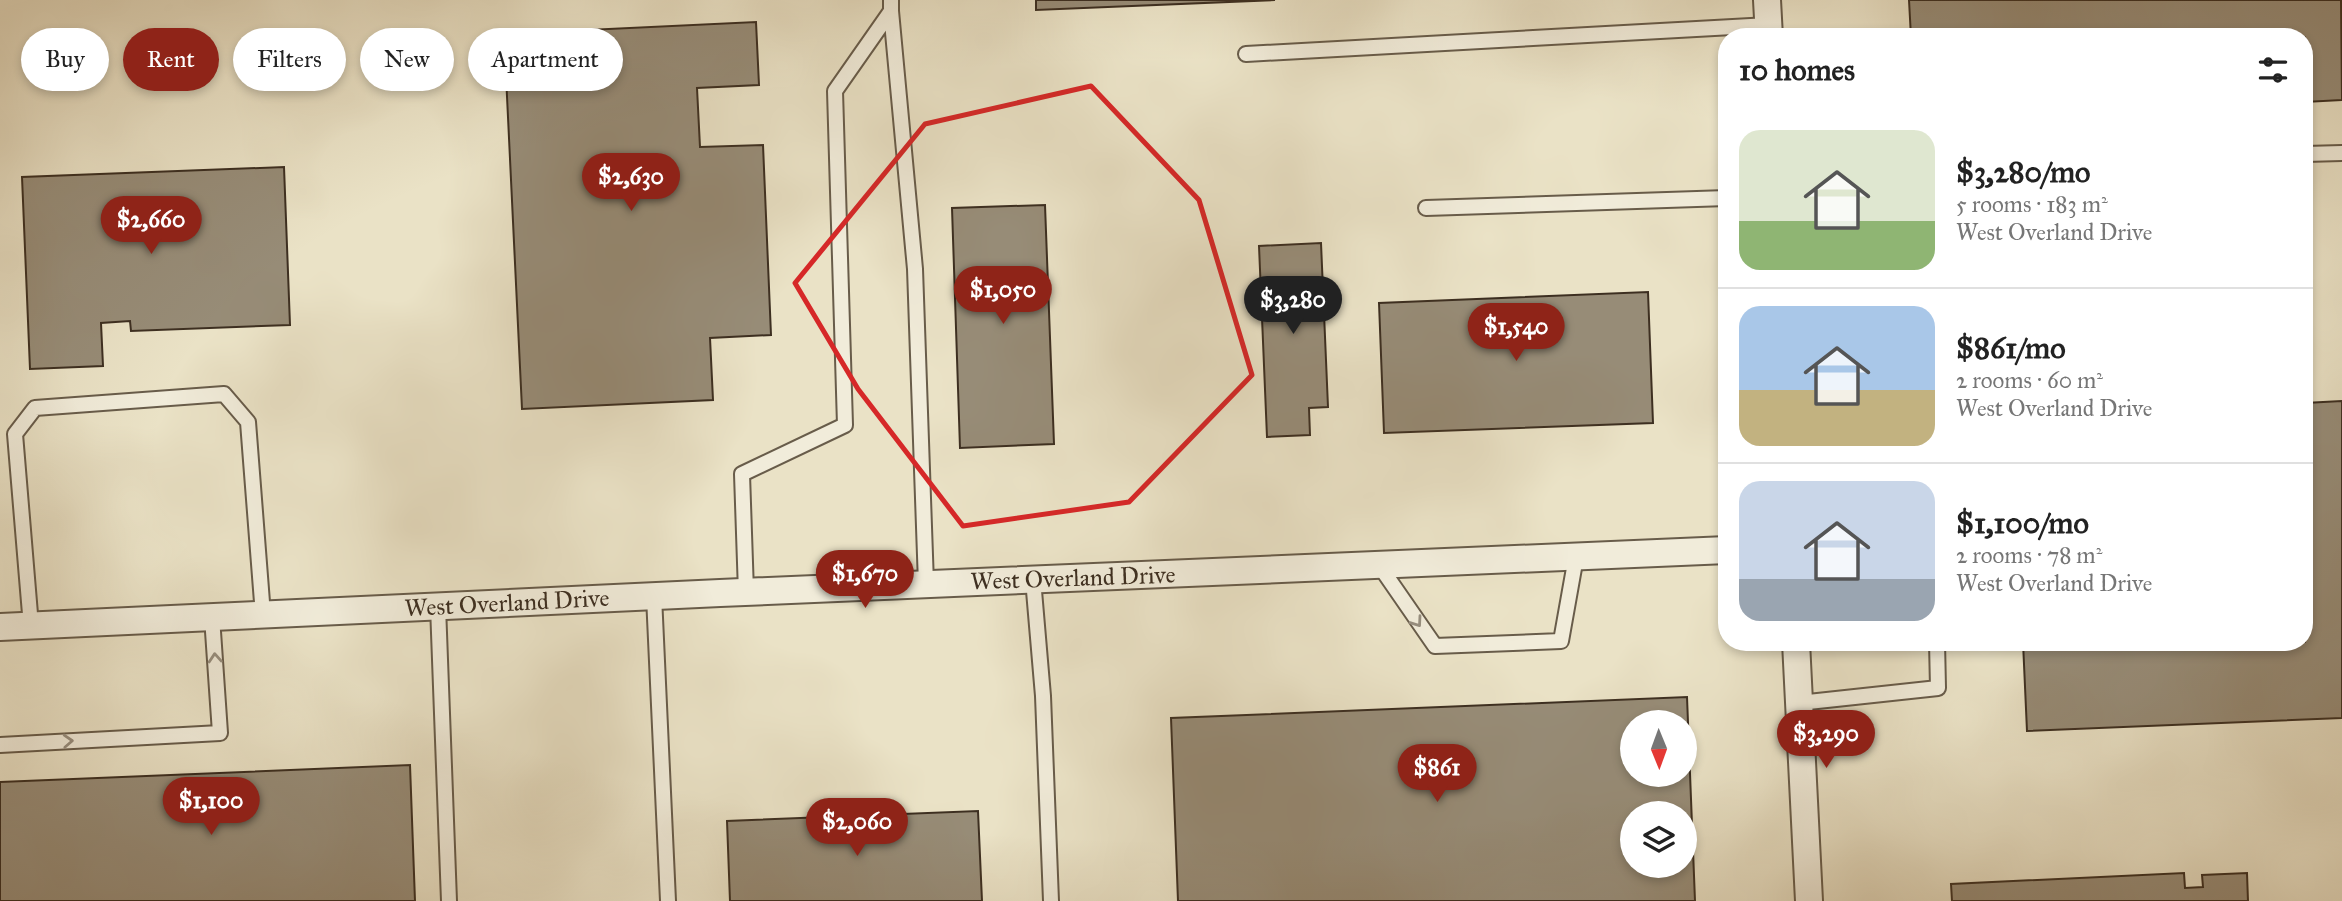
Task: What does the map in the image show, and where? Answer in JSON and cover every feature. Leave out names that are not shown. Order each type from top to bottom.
[{"type":"street","name":"West Overland Drive","points":[[0,627],[1718,550]]},
{"type":"street","points":[[1796,651],[1809,901]]},
{"type":"lane","points":[[891,6],[915,269],[926,584]]},
{"type":"lane","points":[[746,592],[742,474],[845,425],[835,91],[891,6]]},
{"type":"lane","points":[[1246,54],[1768,21]]},
{"type":"lane","points":[[2313,154],[2342,153]]},
{"type":"lane","points":[[1426,208],[1718,198]]},
{"type":"lane","points":[[31,626],[15,434],[35,408],[223,394],[248,422],[263,615]]},
{"type":"lane","points":[[1379,565],[1435,646],[1561,641],[1576,556]]},
{"type":"lane","points":[[1033,579],[1043,696],[1051,901]]},
{"type":"lane","points":[[654,596],[668,901]]},
{"type":"lane","points":[[438,606],[449,901]]},
{"type":"lane","points":[[0,745],[220,733],[212,617]]},
{"type":"lane","points":[[1799,704],[1938,688],[1937,651]]},
{"type":"highlighted area","points":[[1091,86],[1199,200],[1252,375],[1129,502],[963,526],[858,389],[795,283],[925,124]]},
{"type":"building","points":[[1036,0],[1275,0],[1036,10]]},
{"type":"building","points":[[1909,0],[2341,0],[2342,100],[2313,102],[2313,28],[1911,28]]},
{"type":"building","points":[[756,22],[759,85],[697,88],[700,147],[763,145],[771,335],[710,338],[713,400],[522,409],[507,91],[623,91],[623,28]]},
{"type":"building","points":[[284,167],[290,325],[131,331],[130,321],[101,323],[103,366],[30,369],[22,177]]},
{"type":"building","points":[[1045,205],[1054,444],[960,448],[952,208]]},
{"type":"building","points":[[1321,243],[1328,407],[1309,408],[1310,435],[1267,437],[1259,246]]},
{"type":"building","points":[[1648,292],[1653,423],[1384,433],[1379,303]]},
{"type":"building","points":[[2342,401],[2342,718],[2027,731],[2023,651],[2313,651],[2313,403]]},
{"type":"building","points":[[1687,697],[1688,710],[1620,710],[1620,788],[1691,788],[1691,801],[1620,801],[1620,878],[1694,878],[1695,901],[1178,901],[1171,718]]},
{"type":"building","points":[[410,765],[415,901],[0,901],[0,782]]},
{"type":"building","points":[[978,811],[982,901],[730,901],[727,821]]},
{"type":"building","points":[[2184,873],[2185,888],[2203,887],[2202,875],[2247,873],[2248,901],[1952,901],[1951,884]]}]
